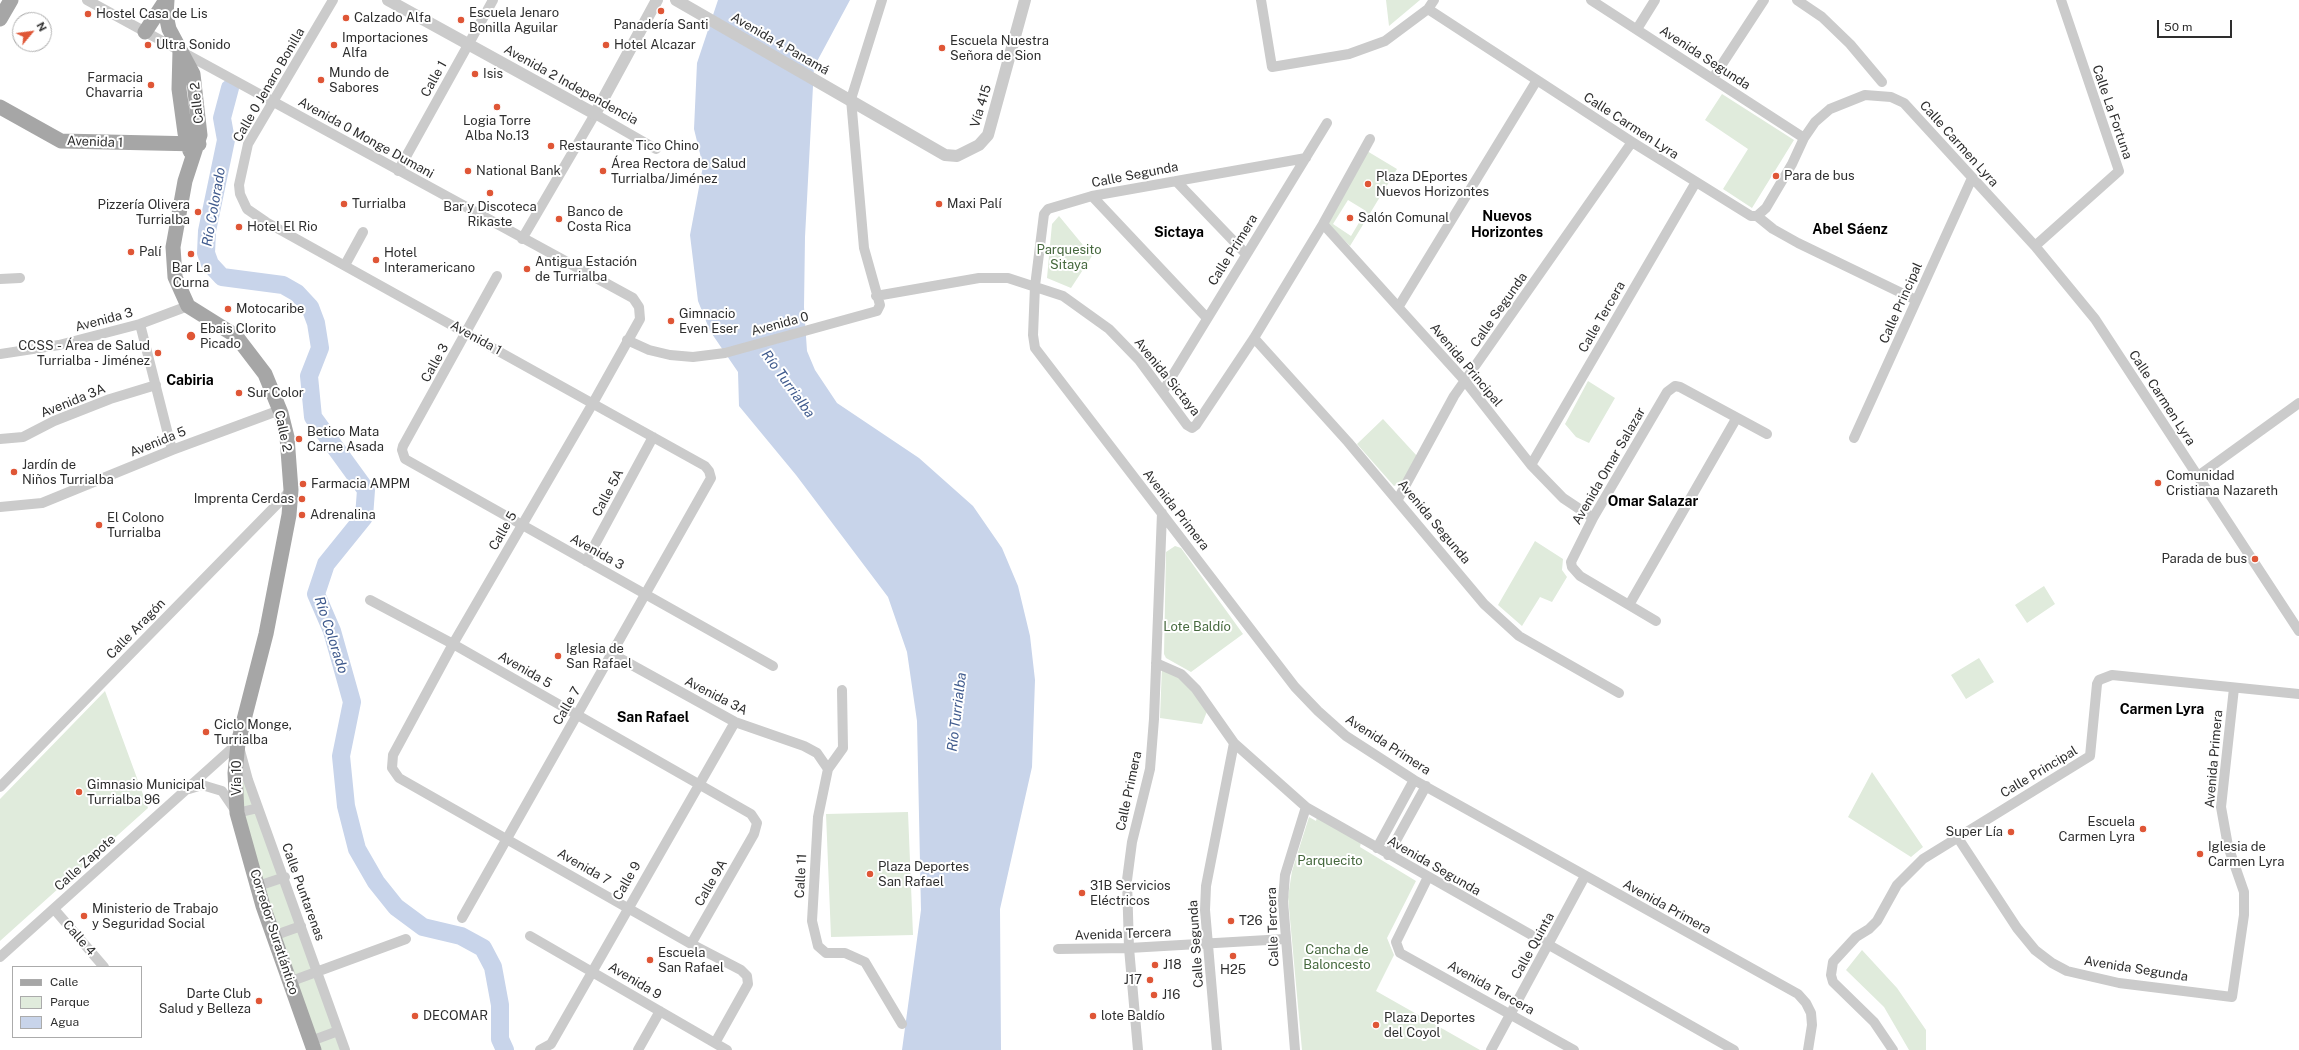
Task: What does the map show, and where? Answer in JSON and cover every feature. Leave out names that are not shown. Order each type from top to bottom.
[{"type":"main road","points":[[0,19],[11,0]]},
{"type":"main road","points":[[145,32],[166,0]]},
{"type":"main road","name":"Calle 2","points":[[166,0],[166,15],[169,29],[189,67],[196,85],[200,135],[193,148],[184,181],[173,247],[175,276],[188,306],[236,336],[265,374],[280,410],[287,437],[291,490],[289,515],[266,634],[238,743]]},
{"type":"main road","name":"Calle 2","points":[[180,51],[179,89],[193,148]]},
{"type":"main road","name":"Avenida 1","points":[[0,107],[60,141],[193,148]]},
{"type":"main road","name":"Vía 10","points":[[237,813],[235,773],[238,743]]},
{"type":"main road","name":"Corredor Suratlántico","points":[[237,813],[273,936],[312,1045]]},
{"type":"street","name":"Avenida 0 Monge Dumani","points":[[87,0],[633,298]]},
{"type":"street","name":"Calle 0 Jenaro Bonilla","points":[[247,209],[240,194],[239,185],[245,154],[252,134],[273,102],[333,0]]},
{"type":"street","name":"Avenida 2 Independencia","points":[[388,0],[656,149]]},
{"type":"street","name":"Calle 1","points":[[398,171],[493,0]]},
{"type":"street","points":[[522,238],[595,114],[657,0]]},
{"type":"street","name":"Avenida 4 Panamá","points":[[676,0],[829,88]]},
{"type":"street","points":[[876,296],[864,248],[851,99],[882,0]]},
{"type":"street","name":"Vía 415","points":[[829,88],[851,99],[945,155],[958,156],[968,152],[979,145],[988,135],[1025,0]]},
{"type":"street","points":[[1261,0],[1272,68],[1349,54],[1385,41],[1428,9],[1434,0]]},
{"type":"street","name":"Avenida Segunda","points":[[1591,0],[1804,138]]},
{"type":"street","points":[[1637,29],[1655,0]]},
{"type":"street","points":[[1713,78],[1764,0]]},
{"type":"street","points":[[1797,0],[1822,17],[1850,44],[1882,82]]},
{"type":"street","name":"Calle La Fortuna","points":[[2035,246],[2118,171],[2061,0]]},
{"type":"street","name":"Calle Carmen Lyra","points":[[1428,9],[1747,215],[1757,216],[1766,208],[1792,164],[1804,138],[1815,122],[1825,114],[1846,101],[1865,95],[1891,98],[1904,103],[2035,246],[2095,319],[2299,631]]},
{"type":"street","points":[[189,67],[213,69]]},
{"type":"street","points":[[1399,306],[1537,80]]},
{"type":"street","name":"Calle Primera","points":[[1163,391],[1206,317],[1327,124]]},
{"type":"street","name":"Avenida Sictaya","points":[[876,296],[979,278],[1008,278],[1063,296],[1109,329],[1139,360],[1187,425],[1192,428],[1196,425],[1254,338],[1323,224],[1370,140]]},
{"type":"street","name":"Calle Segunda","points":[[1398,499],[1454,396],[1632,142]]},
{"type":"street","name":"Calle Segunda","points":[[1035,286],[1044,214],[1054,207],[1092,196],[1306,158]]},
{"type":"street","name":"Calle Principal","points":[[1854,438],[1972,178]]},
{"type":"street","points":[[1176,181],[1246,254]]},
{"type":"street","name":"Calle Tercera","points":[[1531,465],[1696,182]]},
{"type":"street","points":[[1092,196],[1206,317]]},
{"type":"street","name":"Avenida 1","points":[[247,209],[266,222],[705,466]]},
{"type":"street","points":[[1757,216],[1773,229],[1798,243],[1916,300]]},
{"type":"street","name":"Avenida Principal","points":[[1323,224],[1399,306],[1465,381],[1531,465],[1563,498],[1593,518]]},
{"type":"street","points":[[345,265],[363,232]]},
{"type":"street","name":"Calle 3","points":[[408,461],[403,456],[403,446],[497,276]]},
{"type":"street","points":[[0,279],[20,278]]},
{"type":"street","name":"Avenida Primera","points":[[1035,286],[1033,335],[1035,348],[1295,687],[1318,711],[1346,736],[1414,780],[1798,994],[1806,1003],[1811,1014],[1812,1025],[1808,1050]]},
{"type":"street","name":"Avenida 0","points":[[627,340],[649,350],[670,355],[693,357],[725,353],[877,311],[880,305],[876,296]]},
{"type":"street","name":"Calle 5","points":[[400,778],[392,768],[393,755],[453,644],[521,525],[593,404],[627,340],[640,319],[639,307],[633,298]]},
{"type":"street","name":"Avenida 3","points":[[0,354],[59,345],[140,324],[188,306]]},
{"type":"street","points":[[140,324],[172,450]]},
{"type":"street","name":"Avenida Segunda","points":[[1254,338],[1398,499],[1484,604],[1519,636],[1619,693]]},
{"type":"street","name":"Avenida 3A","points":[[0,439],[23,437],[54,421],[110,399],[156,385]]},
{"type":"street","name":"Avenida Omar Salazar","points":[[1656,621],[1580,576],[1572,567],[1572,562],[1593,518],[1671,388],[1680,387],[1736,419],[1767,434]]},
{"type":"street","points":[[2198,476],[2299,403]]},
{"type":"street","name":"Avenida 5","points":[[0,507],[42,503],[172,450],[280,410]]},
{"type":"street","points":[[1630,605],[1736,419]]},
{"type":"street","name":"Calle 5A","points":[[586,561],[653,437]]},
{"type":"street","name":"Avenida 3","points":[[408,461],[773,666]]},
{"type":"street","name":"Calle 7","points":[[462,918],[711,478],[709,471],[705,466]]},
{"type":"street","name":"Calle Aragón","points":[[0,787],[291,490]]},
{"type":"street","name":"Calle Primera","points":[[1138,1050],[1129,948],[1127,880],[1132,842],[1150,769],[1162,513]]},
{"type":"street","name":"Avenida 5","points":[[370,600],[453,644],[751,814],[757,823],[754,834]]},
{"type":"street","name":"Avenida 3A","points":[[612,654],[734,722],[804,746],[817,753],[828,769]]},
{"type":"street","name":"Avenida Segunda","points":[[1156,663],[1181,674],[1196,689],[1234,743],[1306,807],[1734,1050]]},
{"type":"street","name":"Calle Principal","points":[[1893,1050],[1874,1022],[1833,982],[1831,969],[1833,962],[1856,937],[1869,930],[1877,921],[1897,885],[1916,864],[2055,776],[2090,756],[2097,684],[2103,677],[2112,675],[2299,694]]},
{"type":"street","name":"Avenida Primera","points":[[2232,997],[2244,915],[2244,892],[2228,846],[2221,806],[2234,688]]},
{"type":"street","name":"Calle 11","points":[[842,690],[843,748],[828,769],[818,817],[812,921],[818,946],[826,953],[845,953],[865,962],[902,1024]]},
{"type":"street","name":"Calle 9","points":[[540,1050],[551,1044],[734,722]]},
{"type":"street","name":"Calle Zapote","points":[[0,957],[238,743]]},
{"type":"street","name":"Calle Puntarenas","points":[[238,743],[258,808],[345,1050]]},
{"type":"street","name":"Calle Segunda","points":[[1217,1050],[1205,910],[1206,886],[1234,743]]},
{"type":"street","name":"Avenida 7","points":[[400,778],[691,944],[742,970],[747,976],[748,984],[715,1043]]},
{"type":"street","points":[[1377,848],[1414,780]]},
{"type":"street","name":"Calle Zapote","points":[[187,790],[202,785],[213,786],[222,791],[237,813]]},
{"type":"street","points":[[1388,854],[1426,786]]},
{"type":"street","name":"Calle Tercera","points":[[1295,1050],[1283,901],[1285,875],[1306,807]]},
{"type":"street","points":[[237,813],[258,808]]},
{"type":"street","name":"Calle 9A","points":[[691,944],[754,834]]},
{"type":"street","name":"Avenida Segunda","points":[[1958,838],[2017,928],[2035,950],[2052,963],[2067,971],[2120,983],[2232,997]]},
{"type":"street","name":"Calle Quinta","points":[[1491,1050],[1549,946],[1585,876]]},
{"type":"street","points":[[258,886],[284,877]]},
{"type":"street","name":"Avenida Tercera","points":[[1428,877],[1396,942],[1396,948],[1400,953],[1511,1014],[1572,1050]]},
{"type":"street","name":"Calle 4","points":[[54,909],[103,966]]},
{"type":"street","points":[[273,936],[301,926]]},
{"type":"street","name":"Avenida 9","points":[[530,936],[593,971],[727,1050]]},
{"type":"street","points":[[289,982],[406,939]]},
{"type":"street","name":"Avenida Tercera","points":[[1058,949],[1129,948],[1285,939]]},
{"type":"street","points":[[638,1050],[660,1011]]},
{"type":"street","points":[[312,1045],[338,1031]]},
{"type":"green space","points":[[1386,0],[1420,0],[1389,26]]},
{"type":"green space","points":[[1722,94],[1794,140],[1752,208],[1723,189],[1748,149],[1705,120]]},
{"type":"green space","points":[[1367,151],[1397,169],[1350,246],[1327,223]],"holes":[[[1348,200],[1366,211],[1351,236],[1333,224]]]},
{"type":"green space","name":"Parquesito Sitaya","points":[[1059,216],[1092,256],[1071,288],[1047,278],[1052,224]]},
{"type":"green space","points":[[1588,381],[1615,398],[1589,443],[1576,437],[1565,424]]},
{"type":"green space","points":[[1383,419],[1417,456],[1405,481],[1394,486],[1357,444]]},
{"type":"green space","points":[[1535,541],[1563,559],[1562,570],[1567,577],[1552,602],[1540,597],[1522,626],[1498,605]]},
{"type":"green space","name":"Lote Baldío","points":[[1175,546],[1181,548],[1243,634],[1191,672],[1166,658],[1164,654],[1166,552]]},
{"type":"green space","points":[[2044,586],[2055,604],[2027,623],[2015,605]]},
{"type":"green space","points":[[1979,658],[1994,682],[1966,699],[1951,675]]},
{"type":"green space","name":"Lote Baldío","points":[[1162,666],[1190,684],[1208,709],[1202,724],[1160,718]]},
{"type":"green space","name":"Gimnasio Municipal Turrialba 96","points":[[105,691],[148,808],[0,941],[0,799]]},
{"type":"green space","points":[[241,764],[341,1050],[317,1050],[267,908],[243,817]]},
{"type":"green space","points":[[1872,772],[1923,847],[1911,857],[1848,817]]},
{"type":"green space","name":"Plaza Deportes San Rafael","points":[[908,812],[913,935],[831,937],[826,814]]},
{"type":"green space","points":[[1309,817],[1316,821],[1317,817],[1361,842],[1360,847],[1416,881],[1387,938],[1394,955],[1376,991],[1480,1050],[1302,1050],[1288,897],[1292,871]]},
{"type":"green space","points":[[1862,950],[1897,988],[1926,1030],[1926,1050],[1909,1050],[1884,1007],[1846,970]]},
{"type":"water","name":"Río Turrialba","points":[[718,0],[850,0],[814,67],[805,237],[804,307],[807,351],[815,370],[837,403],[919,458],[973,506],[1002,548],[1018,586],[1030,636],[1035,680],[1032,767],[1000,909],[1001,1050],[902,1050],[921,910],[917,721],[907,652],[888,597],[796,475],[739,406],[738,372],[710,331],[698,301],[690,235],[703,166],[694,129],[697,63]]},
{"type":"waterway","name":"Río Colorado","points":[[230,88],[222,118],[226,140],[207,231],[206,253],[210,264],[222,277],[283,285],[297,293],[310,307],[316,323],[320,348],[309,376],[313,417],[366,490],[364,517],[326,564],[316,594],[332,631],[352,702],[341,756],[346,806],[357,849],[376,882],[396,907],[423,927],[461,936],[483,948],[493,967],[500,1005],[500,1039],[505,1050]]},
{"type":"place","name":"Panadería Santi","points":[[661,11]]},
{"type":"place","name":"Hostel Casa de Lis","points":[[88,14]]},
{"type":"place","name":"Calzado Alfa","points":[[346,18]]},
{"type":"place","name":"Escuela Jenaro Bonilla Aguilar","points":[[461,20]]},
{"type":"place","name":"Ultra Sonido","points":[[148,45]]},
{"type":"place","name":"Importaciones Alfa","points":[[334,45]]},
{"type":"place","name":"Hotel Alcazar","points":[[606,45]]},
{"type":"place","name":"Escuela Nuestra Señora de Sion","points":[[942,48]]},
{"type":"place","name":"Isis","points":[[475,74]]},
{"type":"place","name":"Mundo de Sabores","points":[[321,80]]},
{"type":"place","name":"Farmacia Chavarria","points":[[151,85]]},
{"type":"place","name":"Logia Torre Alba No.13","points":[[497,107]]},
{"type":"place","name":"Restaurante Tico Chino","points":[[551,146]]},
{"type":"place","name":"National Bank","points":[[468,171]]},
{"type":"place","name":"Área Rectora de Salud Turrialba/Jiménez","points":[[603,171]]},
{"type":"place","name":"Para de bus","points":[[1776,176]]},
{"type":"place","name":"Plaza DEportes Nuevos Horizontes","points":[[1368,184]]},
{"type":"place","name":"Bar y Discoteca Rikaste","points":[[490,193]]},
{"type":"place","name":"Turrialba","points":[[344,204]]},
{"type":"place","name":"Maxi Palí","points":[[939,204]]},
{"type":"place","name":"Pizzería Olivera Turrialba","points":[[198,212]]},
{"type":"place","name":"Salón Comunal","points":[[1350,218]]},
{"type":"place","name":"Banco de Costa Rica","points":[[559,219]]},
{"type":"place","name":"Hotel El Rio","points":[[239,227]]},
{"type":"place","name":"Palí","points":[[131,252]]},
{"type":"place","name":"Bar La Curna","points":[[191,254]]},
{"type":"place","name":"Hotel Interamericano","points":[[376,260]]},
{"type":"place","name":"Antigua Estación de Turrialba","points":[[527,269]]},
{"type":"place","name":"Motocaribe","points":[[228,309]]},
{"type":"place","name":"Gimnacio Even Eser","points":[[671,321]]},
{"type":"place","name":"Ebais Clorito Picado","points":[[191,336]]},
{"type":"place","name":"CCSS - Área de Salud Turrialba - Jiménez","points":[[158,353]]},
{"type":"place","name":"Sur Color","points":[[239,393]]},
{"type":"place","name":"Betico Mata Carne Asada","points":[[299,439]]},
{"type":"place","name":"Jardín de Niños Turrialba","points":[[14,472]]},
{"type":"place","name":"Comunidad Cristiana Nazareth","points":[[2158,483]]},
{"type":"place","name":"Farmacia AMPM","points":[[303,484]]},
{"type":"place","name":"Imprenta Cerdas","points":[[302,499]]},
{"type":"place","name":"Adrenalina","points":[[302,515]]},
{"type":"place","name":"El Colono Turrialba","points":[[99,525]]},
{"type":"place","name":"Parada de bus","points":[[2255,559]]},
{"type":"place","name":"Iglesia de San Rafael","points":[[558,656]]},
{"type":"place","name":"Ciclo Monge, Turrialba","points":[[206,732]]},
{"type":"place","name":"Gimnasio Municipal Turrialba 96","points":[[79,792]]},
{"type":"place","name":"Escuela Carmen Lyra","points":[[2143,829]]},
{"type":"place","name":"Super Lía","points":[[2011,832]]},
{"type":"place","name":"Iglesia de Carmen Lyra","points":[[2200,854]]},
{"type":"place","name":"Plaza Deportes San Rafael","points":[[870,874]]},
{"type":"place","name":"31B Servicios Eléctricos","points":[[1082,893]]},
{"type":"place","name":"Ministerio de Trabajo y Seguridad Social","points":[[84,916]]},
{"type":"place","name":"T26","points":[[1231,921]]},
{"type":"place","name":"H25","points":[[1233,956]]},
{"type":"place","name":"Escuela San Rafael","points":[[650,960]]},
{"type":"place","name":"J18","points":[[1155,965]]},
{"type":"place","name":"J17","points":[[1150,980]]},
{"type":"place","name":"J16","points":[[1154,995]]},
{"type":"place","name":"Darte Club Salud y Belleza","points":[[259,1001]]},
{"type":"place","name":"DECOMAR","points":[[415,1016]]},
{"type":"place","name":"lote Baldío","points":[[1093,1016]]},
{"type":"place","name":"Plaza Deportes del Coyol","points":[[1376,1025]]},
{"type":"district","name":"Nuevos Horizontes","points":[[1507,226]]},
{"type":"district","name":"Abel Sáenz","points":[[1850,230]]},
{"type":"district","name":"Sictaya","points":[[1179,233]]},
{"type":"district","name":"Cabiria","points":[[190,381]]},
{"type":"district","name":"Omar Salazar","points":[[1653,502]]},
{"type":"district","name":"Carmen Lyra","points":[[2162,710]]},
{"type":"district","name":"San Rafael","points":[[653,718]]},
{"type":"park label","name":"Parquecito","points":[[1330,861]]},
{"type":"park label","name":"Cancha de Baloncesto","points":[[1337,958]]}]
